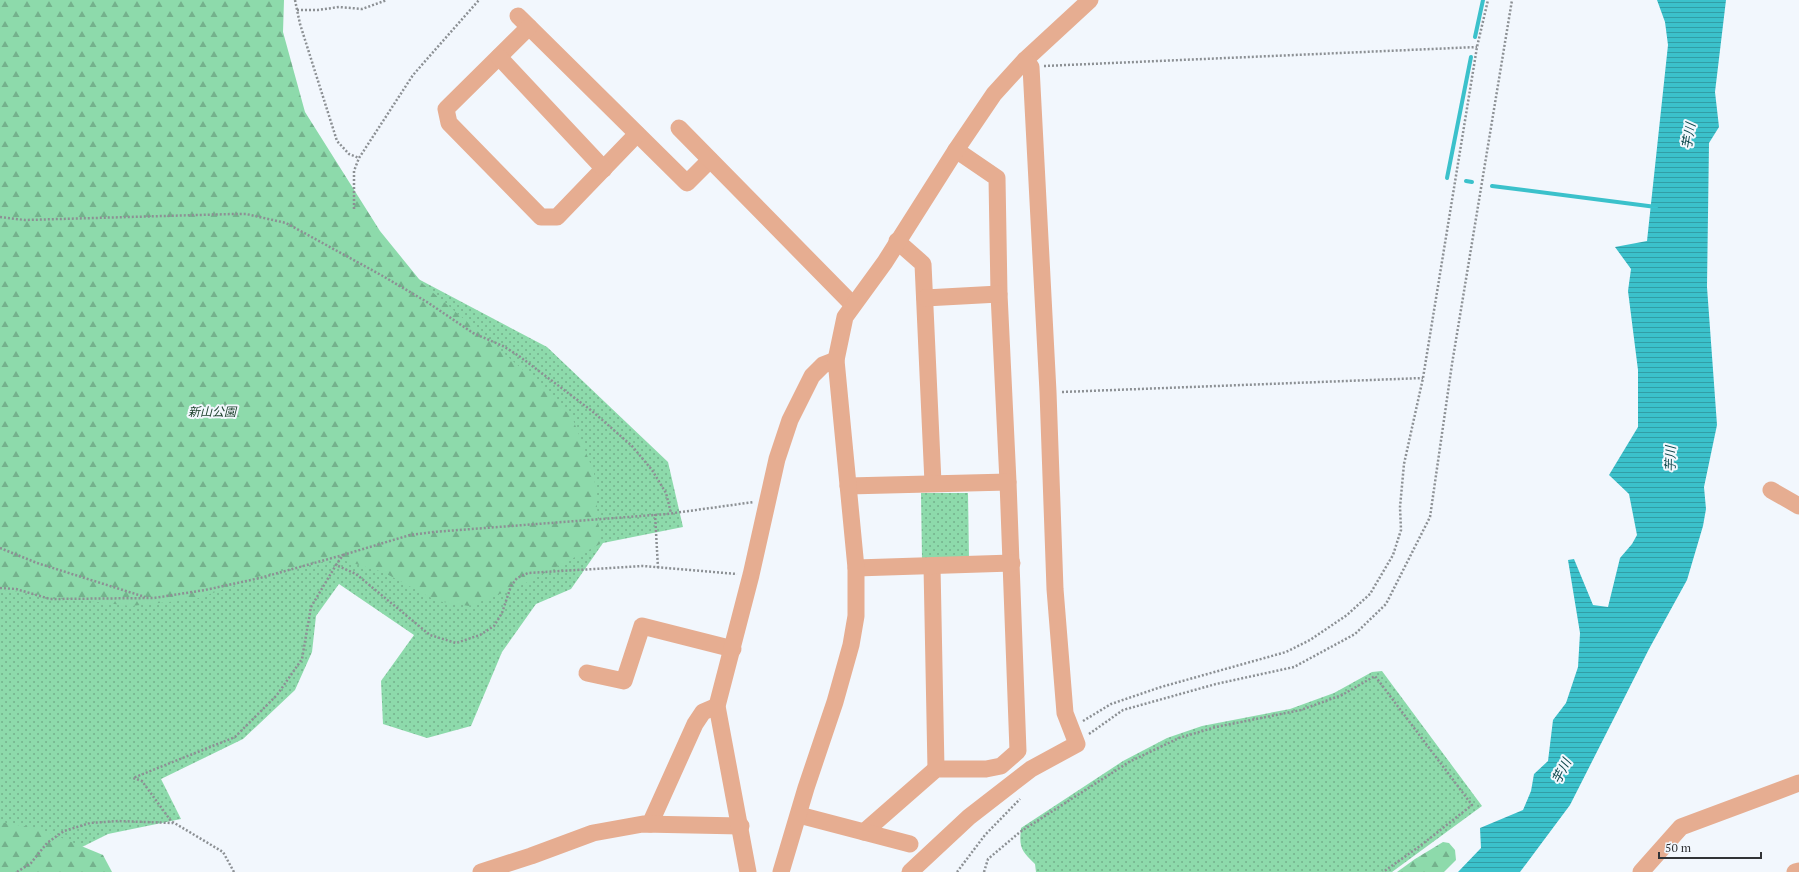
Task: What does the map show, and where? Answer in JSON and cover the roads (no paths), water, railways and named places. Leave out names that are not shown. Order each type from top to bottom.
[{"type":"street","points":[[781,872],[806,788],[835,702],[851,644],[856,616],[856,568],[836,360],[845,318],[852,306],[885,262],[956,150],[994,94],[1028,63],[1090,0]]},
{"type":"street","points":[[637,134],[557,217],[541,217],[449,123],[446,109],[499,57],[523,21],[687,183],[710,160]]},
{"type":"street","points":[[499,57],[604,169]]},
{"type":"street","points":[[910,872],[969,817],[1019,778],[1031,769],[1076,744],[1065,713],[1055,589],[1048,392],[1028,63]]},
{"type":"street","points":[[679,128],[852,306]]},
{"type":"street","points":[[864,832],[936,769],[986,769],[1001,766],[1018,751],[1012,563],[999,294],[997,178],[956,150]]},
{"type":"street","points":[[897,241],[923,264],[933,483]]},
{"type":"street","points":[[925,298],[999,294]]},
{"type":"street","points":[[748,872],[741,826],[717,706],[752,575],[778,459],[790,420],[812,376],[823,365],[836,360]]},
{"type":"street","points":[[848,486],[1008,482]]},
{"type":"street","points":[[1772,490],[1799,506]]},
{"type":"street","points":[[856,568],[1012,563]]},
{"type":"street","points":[[932,566],[936,769]]},
{"type":"street","points":[[587,673],[624,681],[642,626],[733,649]]},
{"type":"street","points":[[650,824],[695,724],[703,712],[717,706]]},
{"type":"street","points":[[1640,872],[1681,827],[1799,783]]},
{"type":"street","points":[[799,815],[910,844]]},
{"type":"street","points":[[481,872],[532,856],[593,833],[650,824],[741,826]]},
{"type":"street","points":[[1795,872],[1799,871]]},
{"type":"water","name":"芋川","points":[[1657,0],[1726,0],[1715,92],[1719,127],[1709,143],[1707,287],[1717,425],[1704,487],[1706,509],[1703,526],[1687,580],[1649,649],[1570,805],[1520,872],[1458,872],[1481,848],[1480,828],[1523,810],[1531,791],[1534,774],[1548,761],[1553,720],[1566,703],[1578,667],[1580,633],[1568,560],[1574,559],[1593,605],[1608,607],[1620,558],[1632,544],[1637,535],[1629,494],[1609,475],[1638,427],[1638,370],[1628,291],[1631,269],[1615,247],[1647,241],[1668,45],[1665,22]]},
{"type":"waterway","points":[[1475,37],[1483,0]]},
{"type":"waterway","points":[[1447,178],[1471,57]]},
{"type":"waterway","points":[[1466,181],[1472,182]]},
{"type":"waterway","points":[[1492,186],[1656,207]]},
{"type":"park label","name":"新山公園","points":[[212,412]]}]
